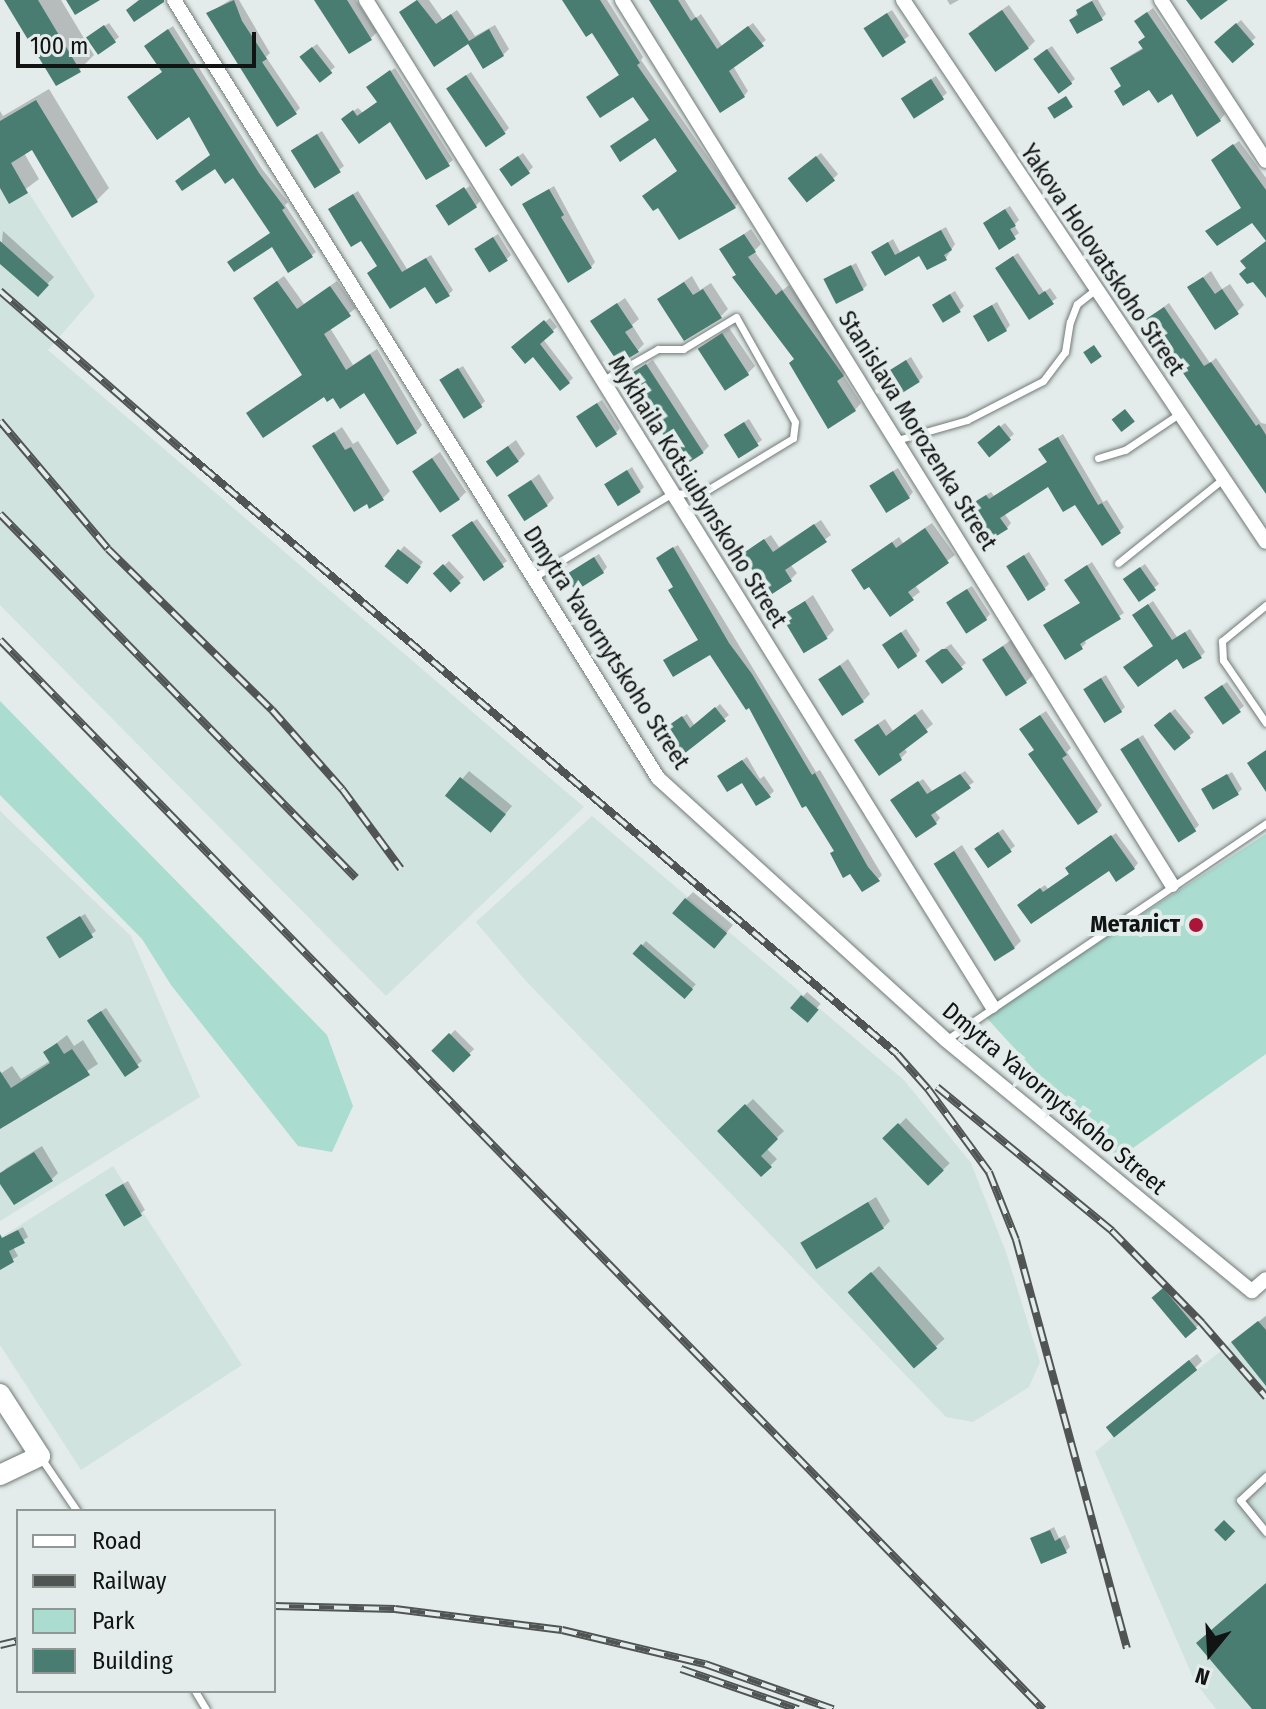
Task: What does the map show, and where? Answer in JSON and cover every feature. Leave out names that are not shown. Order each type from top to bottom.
[{"type":"main road","points":[[0,1394],[40,1456],[0,1475]]},
{"type":"street","name":"Dmytra Yavornytskoho Street","points":[[174,0],[658,778],[946,1040],[1252,1291],[1266,1279]]},
{"type":"street","name":"Mykhaila Kotsiubynskoho Street","points":[[366,0],[992,1006]]},
{"type":"street","name":"Stanislava Morozenka Street","points":[[622,0],[1172,885]]},
{"type":"street","name":"Yakova Holovatskoho Street","points":[[903,0],[1266,542]]},
{"type":"street","points":[[1161,0],[1266,161]]},
{"type":"lane","points":[[897,440],[967,420],[1043,381],[1065,352],[1070,322],[1077,304],[1095,290]]},
{"type":"lane","points":[[534,577],[671,494],[704,492],[793,438],[795,422],[736,317],[683,349],[658,349],[603,380]]},
{"type":"lane","points":[[1098,458],[1125,450],[1179,414]]},
{"type":"lane","points":[[1118,563],[1223,479]]},
{"type":"lane","points":[[1266,605],[1222,641],[1223,660],[1266,723]]},
{"type":"lane","points":[[946,1040],[1266,823]]},
{"type":"lane","points":[[40,1456],[76,1509]]},
{"type":"lane","points":[[1266,1476],[1240,1500],[1266,1532]]},
{"type":"shaded area","points":[[0,148],[95,296],[48,350],[584,807],[386,996],[0,605]]},
{"type":"shaded area","points":[[0,811],[131,936],[200,1097],[0,1221]]},
{"type":"shaded area","points":[[592,816],[904,1080],[971,1163],[1006,1252],[1040,1362],[1029,1387],[973,1422],[946,1417],[525,980],[476,922]]},
{"type":"shaded area","points":[[113,1166],[242,1365],[81,1470],[0,1345],[0,1238]]},
{"type":"shaded area","points":[[1266,1315],[1266,1709],[1216,1709],[1195,1682],[1095,1452],[1113,1437],[1106,1427],[1189,1360],[1197,1370]]},
{"type":"green space","points":[[0,701],[327,1035],[353,1106],[332,1152],[298,1146],[171,985],[142,939],[0,795]]},
{"type":"green space","name":"Металіст","points":[[1266,834],[1266,1054],[1116,1160],[985,1016]]},
{"type":"building","points":[[4,0],[38,0],[81,72],[56,86]]},
{"type":"building","points":[[66,0],[100,0],[75,15]]},
{"type":"building","points":[[139,0],[164,2],[134,22],[126,10]]},
{"type":"building","points":[[234,0],[242,21],[267,59],[262,62],[297,114],[277,127],[206,13]]},
{"type":"building","points":[[314,0],[347,0],[372,40],[349,54]]},
{"type":"building","points":[[417,0],[436,24],[451,14],[469,41],[489,29],[504,56],[483,69],[468,44],[434,67],[399,12]]},
{"type":"building","points":[[562,0],[600,0],[640,63],[637,65],[736,208],[679,240],[658,208],[653,211],[642,196],[677,171],[655,138],[620,162],[610,146],[649,120],[633,97],[600,118],[586,97],[619,75],[592,33],[586,37]]},
{"type":"building","points":[[649,0],[678,0],[691,21],[696,17],[717,49],[748,26],[764,46],[729,71],[745,97],[720,113]]},
{"type":"building","points":[[1186,0],[1228,0],[1201,20]]},
{"type":"building","points":[[1092,1],[1103,20],[1077,34],[1069,20],[1078,15],[1076,10]]},
{"type":"building","points":[[1002,10],[1029,49],[995,72],[968,34]]},
{"type":"building","points":[[1147,12],[1221,121],[1197,137],[1172,94],[1158,103],[1149,90],[1123,106],[1114,91],[1121,86],[1110,68],[1143,49],[1138,42],[1145,37],[1134,21]]},
{"type":"building","points":[[887,13],[906,42],[883,58],[864,28]]},
{"type":"building","points":[[1236,23],[1254,44],[1232,63],[1214,42]]},
{"type":"building","points":[[104,25],[116,42],[98,55],[86,38]]},
{"type":"building","points":[[168,29],[259,173],[285,208],[282,210],[313,257],[288,273],[272,247],[234,272],[227,262],[270,233],[233,178],[225,184],[215,169],[182,191],[175,181],[210,155],[189,117],[157,140],[127,97],[162,72],[144,46]]},
{"type":"building","points":[[312,47],[332,73],[320,83],[299,57]]},
{"type":"building","points":[[1047,49],[1072,84],[1059,94],[1033,59]]},
{"type":"building","points":[[390,70],[450,166],[426,180],[390,122],[359,144],[341,119],[353,110],[357,116],[377,102],[366,87]]},
{"type":"building","points":[[466,75],[506,134],[486,147],[446,88]]},
{"type":"building","points":[[931,79],[944,99],[914,119],[901,99]]},
{"type":"building","points":[[1066,96],[1073,107],[1054,119],[1047,108]]},
{"type":"building","points":[[36,100],[98,202],[72,218],[32,150],[11,163],[28,193],[9,204],[0,188],[0,121]]},
{"type":"building","points":[[317,134],[341,172],[315,189],[291,150]]},
{"type":"building","points":[[1233,144],[1266,190],[1266,241],[1252,223],[1217,246],[1205,231],[1241,208],[1211,160]]},
{"type":"building","points":[[518,156],[530,173],[511,186],[499,169]]},
{"type":"building","points":[[816,156],[835,180],[807,203],[788,178]]},
{"type":"building","points":[[464,187],[477,207],[449,226],[435,206]]},
{"type":"building","points":[[549,189],[564,215],[561,217],[592,268],[568,283],[522,204]]},
{"type":"building","points":[[353,194],[402,272],[426,258],[450,296],[436,304],[425,287],[390,309],[367,273],[377,266],[361,241],[351,247],[328,209]]},
{"type":"building","points":[[1005,209],[1016,226],[1010,229],[1016,239],[999,250],[983,223]]},
{"type":"building","points":[[941,230],[952,250],[944,255],[947,260],[927,270],[919,256],[885,276],[871,252],[888,242],[895,255]]},
{"type":"building","points":[[744,234],[756,252],[748,257],[776,295],[782,290],[844,376],[837,381],[856,411],[828,429],[789,363],[794,359],[732,277],[736,275],[719,249]]},
{"type":"building","points":[[493,237],[508,261],[489,272],[474,249]]},
{"type":"building","points":[[0,241],[49,285],[38,297],[0,264]]},
{"type":"building","points":[[1266,241],[1266,298],[1253,282],[1247,284],[1239,274],[1246,268],[1240,261]]},
{"type":"building","points":[[1013,256],[1039,295],[1045,291],[1054,304],[1029,320],[995,268]]},
{"type":"building","points":[[851,265],[864,290],[836,304],[823,279]]},
{"type":"building","points":[[1203,277],[1215,294],[1222,289],[1239,314],[1215,330],[1187,287]]},
{"type":"building","points":[[277,281],[297,309],[330,286],[351,316],[324,334],[346,370],[370,354],[417,433],[397,445],[364,393],[340,409],[333,398],[327,402],[324,397],[263,438],[246,413],[302,375],[253,298]]},
{"type":"building","points":[[684,282],[693,295],[703,289],[722,318],[684,341],[657,299]]},
{"type":"building","points":[[950,294],[961,312],[943,323],[932,305]]},
{"type":"building","points":[[617,303],[633,327],[625,332],[639,352],[619,364],[590,321]]},
{"type":"building","points":[[992,305],[1007,331],[988,342],[973,316]]},
{"type":"building","points":[[1164,307],[1204,366],[1211,362],[1256,426],[1259,424],[1266,435],[1266,494],[1146,319]]},
{"type":"building","points":[[544,320],[554,332],[540,344],[570,383],[560,391],[533,357],[525,364],[511,347]]},
{"type":"building","points":[[722,333],[749,375],[725,391],[698,349]]},
{"type":"building","points":[[1094,345],[1102,357],[1091,364],[1083,352]]},
{"type":"building","points":[[906,360],[920,382],[898,396],[884,374]]},
{"type":"building","points":[[646,364],[704,453],[684,466],[626,377]]},
{"type":"building","points":[[458,368],[482,407],[464,419],[439,380]]},
{"type":"building","points":[[597,403],[617,434],[596,448],[576,417]]},
{"type":"building","points":[[1125,409],[1135,422],[1121,432],[1112,419]]},
{"type":"building","points":[[744,422],[759,446],[738,458],[724,435]]},
{"type":"building","points":[[999,425],[1011,440],[989,457],[977,443]]},
{"type":"building","points":[[334,432],[345,450],[351,447],[384,500],[369,509],[367,504],[354,512],[312,446]]},
{"type":"building","points":[[1058,437],[1098,505],[1102,503],[1121,533],[1102,546],[1075,505],[1063,512],[1048,487],[1000,518],[1008,529],[990,540],[968,506],[986,495],[989,499],[1047,462],[1038,449]]},
{"type":"building","points":[[508,446],[519,462],[497,477],[486,461]]},
{"type":"building","points":[[432,458],[460,499],[440,513],[412,471]]},
{"type":"building","points":[[627,470],[641,492],[618,506],[604,484]]},
{"type":"building","points":[[893,471],[910,498],[886,513],[869,486]]},
{"type":"building","points":[[531,480],[548,506],[524,521],[508,495]]},
{"type":"building","points":[[472,521],[504,567],[484,581],[452,535]]},
{"type":"building","points":[[814,524],[827,542],[785,570],[792,581],[769,596],[742,554],[764,539],[773,552]]},
{"type":"building","points":[[925,528],[949,563],[908,592],[914,600],[890,617],[869,587],[864,590],[851,570],[892,542],[896,548]]},
{"type":"building","points":[[673,547],[729,643],[752,674],[812,775],[815,773],[868,867],[880,881],[862,892],[850,874],[843,878],[830,853],[834,851],[806,806],[802,808],[749,708],[746,710],[710,655],[673,677],[663,660],[698,640],[668,590],[673,587],[656,558]]},
{"type":"building","points":[[398,549],[421,567],[407,584],[384,566]]},
{"type":"building","points":[[1024,555],[1046,590],[1028,601],[1006,566]]},
{"type":"building","points":[[594,557],[604,573],[575,591],[565,575]]},
{"type":"building","points":[[443,564],[461,583],[450,593],[433,574]]},
{"type":"building","points":[[1087,565],[1121,619],[1080,644],[1083,649],[1065,660],[1043,625],[1080,603],[1064,580]]},
{"type":"building","points":[[1140,567],[1156,590],[1139,602],[1123,579]]},
{"type":"building","points":[[967,589],[987,620],[966,634],[946,603]]},
{"type":"building","points":[[805,601],[828,639],[804,653],[781,615]]},
{"type":"building","points":[[1148,604],[1172,640],[1185,632],[1202,658],[1183,669],[1177,659],[1138,687],[1123,667],[1153,646],[1132,615]]},
{"type":"building","points":[[901,632],[917,656],[898,669],[882,645]]},
{"type":"building","points":[[1003,646],[1027,683],[1006,697],[982,660]]},
{"type":"building","points":[[947,649],[963,669],[942,684],[925,661]]},
{"type":"building","points":[[840,665],[864,702],[842,716],[818,679]]},
{"type":"building","points":[[1101,678],[1122,712],[1104,723],[1083,689]]},
{"type":"building","points":[[1222,685],[1241,712],[1223,725],[1204,698]]},
{"type":"building","points":[[715,707],[726,721],[680,757],[662,730],[682,716],[690,728]]},
{"type":"building","points":[[1170,712],[1191,738],[1174,751],[1154,725]]},
{"type":"building","points":[[915,714],[928,732],[899,754],[902,760],[879,776],[854,740],[878,724],[886,736]]},
{"type":"building","points":[[1040,715],[1067,755],[1062,758],[1098,812],[1078,825],[1028,754],[1034,750],[1019,729]]},
{"type":"building","points":[[1138,738],[1196,831],[1178,842],[1120,749]]},
{"type":"building","points":[[1266,750],[1266,792],[1247,763]]},
{"type":"building","points":[[742,760],[771,797],[756,806],[742,783],[727,792],[717,776]]},
{"type":"building","points":[[960,774],[971,788],[931,815],[937,824],[916,838],[890,800],[918,781],[927,794]]},
{"type":"building","points":[[1227,774],[1239,795],[1213,810],[1201,789]]},
{"type":"building","points":[[460,777],[506,814],[491,833],[445,796]]},
{"type":"building","points":[[998,832],[1012,852],[988,868],[974,849]]},
{"type":"building","points":[[1111,835],[1135,869],[1116,882],[1109,871],[1031,924],[1017,905],[1040,888],[1043,892],[1069,874],[1065,868]]},
{"type":"building","points":[[954,851],[1015,949],[995,961],[934,864]]},
{"type":"building","points":[[685,898],[727,933],[714,949],[672,913]]},
{"type":"building","points":[[80,916],[93,937],[59,958],[46,937]]},
{"type":"building","points":[[641,944],[693,989],[685,999],[632,954]]},
{"type":"building","points":[[801,995],[819,1010],[808,1023],[790,1008]]},
{"type":"building","points":[[101,1011],[139,1067],[125,1077],[87,1021]]},
{"type":"building","points":[[449,1033],[471,1055],[453,1073],[431,1051]]},
{"type":"building","points":[[57,1043],[64,1054],[72,1049],[90,1075],[0,1129],[0,1071],[11,1088],[50,1063],[43,1052]]},
{"type":"building","points":[[745,1104],[778,1139],[761,1156],[772,1167],[761,1177],[717,1131]]},
{"type":"building","points":[[898,1123],[944,1170],[928,1186],[882,1138]]},
{"type":"building","points":[[34,1152],[53,1181],[14,1205],[0,1184],[0,1173]]},
{"type":"building","points":[[123,1184],[142,1216],[124,1227],[105,1195]]},
{"type":"building","points":[[868,1202],[884,1229],[816,1269],[800,1243]]},
{"type":"building","points":[[18,1230],[25,1243],[9,1251],[14,1262],[0,1270],[0,1234],[2,1238]]},
{"type":"building","points":[[871,1272],[937,1348],[914,1369],[848,1292]]},
{"type":"building","points":[[1163,1288],[1197,1329],[1186,1338],[1152,1298]]},
{"type":"building","points":[[1258,1321],[1266,1330],[1266,1386],[1231,1342]]},
{"type":"building","points":[[1189,1360],[1197,1370],[1114,1437],[1106,1427]]},
{"type":"building","points":[[1224,1520],[1235,1531],[1225,1541],[1214,1530]]},
{"type":"building","points":[[1050,1530],[1055,1541],[1060,1538],[1067,1553],[1041,1564],[1030,1538]]},
{"type":"building","points":[[1266,1583],[1266,1709],[1252,1709],[1196,1643]]},
{"type":"railway","points":[[0,291],[180,448],[897,1054],[928,1089],[989,1172],[1016,1240],[1127,1648]]},
{"type":"railway","points":[[0,421],[108,549],[272,710],[342,789],[401,869]]},
{"type":"railway","points":[[0,514],[356,878]]},
{"type":"railway","points":[[0,640],[1043,1709]]},
{"type":"railway","points":[[937,1087],[1112,1231],[1202,1323],[1266,1397]]},
{"type":"railway","points":[[276,1606],[395,1609],[562,1630],[705,1664],[833,1709]]},
{"type":"railway","points":[[0,1645],[16,1641]]},
{"type":"railway","points":[[681,1669],[798,1709]]},
{"type":"place","name":"Металіст","points":[[1196,925]]}]
